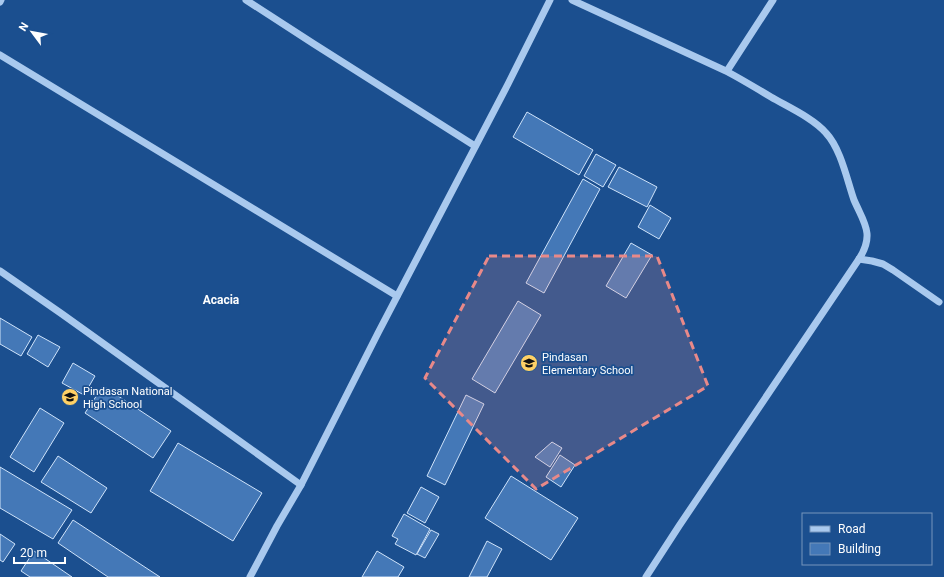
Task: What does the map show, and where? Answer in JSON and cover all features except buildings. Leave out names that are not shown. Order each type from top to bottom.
[{"type":"street","points":[[246,0],[320,49],[475,146]]},
{"type":"street","points":[[250,577],[301,485],[550,0]]},
{"type":"street","points":[[572,0],[727,72],[802,114],[826,132],[839,155],[868,233],[865,250],[646,577]]},
{"type":"street","points":[[727,72],[773,0]]},
{"type":"street","points":[[0,56],[397,296]]},
{"type":"street","points":[[859,259],[877,263],[893,270],[939,302]]},
{"type":"street","points":[[0,271],[301,485]]},
{"type":"highlighted area","points":[[489,256],[657,256],[708,386],[536,489],[425,378]]},
{"type":"place","name":"Pindasan Elementary School","points":[[529,363]]},
{"type":"place","name":"Pindasan National High School","points":[[70,397]]},
{"type":"district","name":"Acacia","points":[[221,300]]}]
